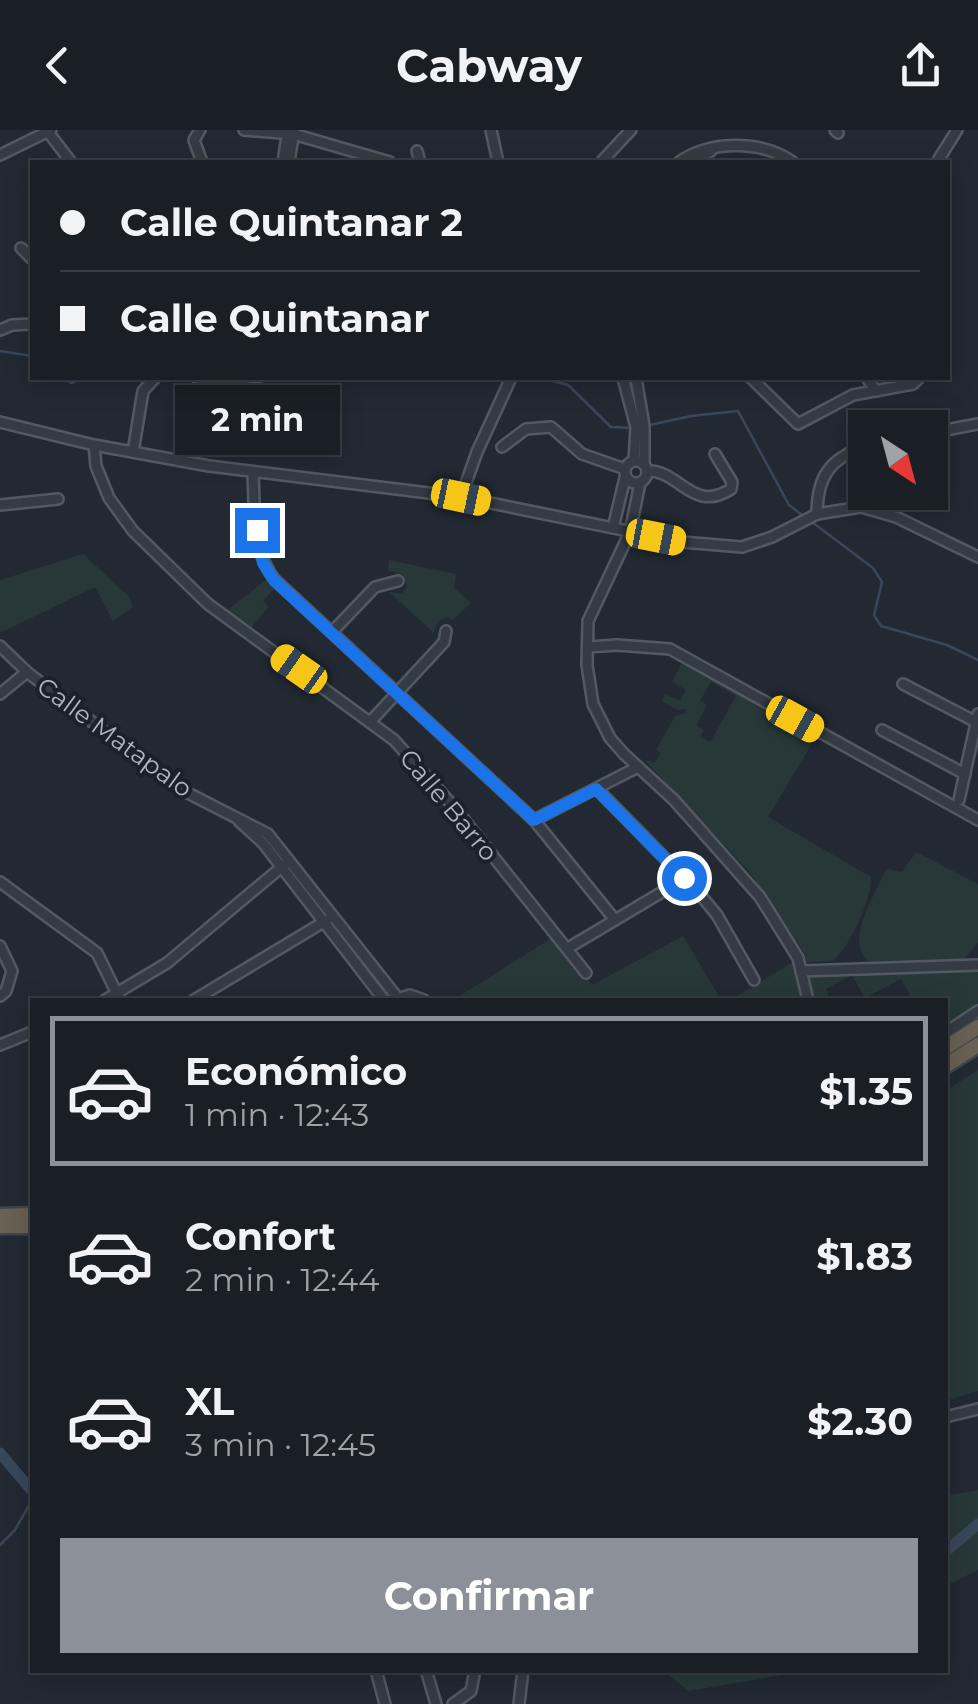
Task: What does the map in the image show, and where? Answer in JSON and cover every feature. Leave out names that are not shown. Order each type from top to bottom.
[{"type":"highway","points":[[948,1046],[978,1026]]},
{"type":"highway","points":[[948,1064],[978,1045]]},
{"type":"highway","points":[[0,1216],[30,1215]]},
{"type":"highway","points":[[0,1226],[30,1226]]},
{"type":"street","points":[[244,130],[290,132],[383,160]]},
{"type":"street","points":[[491,130],[498,160]]},
{"type":"street","points":[[614,130],[621,140]]},
{"type":"street","points":[[603,160],[632,130]]},
{"type":"street","points":[[0,155],[49,131],[71,160]]},
{"type":"street","points":[[199,131],[194,140],[201,160]]},
{"type":"street","points":[[938,160],[953,131]]},
{"type":"street","points":[[286,160],[290,132]]},
{"type":"street","points":[[682,160],[700,150],[744,145],[789,160]]},
{"type":"street","points":[[695,160],[714,149]]},
{"type":"street","points":[[417,151],[419,160]]},
{"type":"street","points":[[21,248],[30,257]]},
{"type":"street","points":[[0,330],[30,324]]},
{"type":"street","points":[[133,452],[143,392],[154,380]]},
{"type":"street","points":[[461,497],[510,380]]},
{"type":"street","points":[[624,380],[642,465]]},
{"type":"street","points":[[636,380],[644,426],[640,483],[630,532],[588,621],[588,686],[610,738],[748,881],[798,958],[808,998]]},
{"type":"street","points":[[753,380],[798,424],[845,398],[918,380]]},
{"type":"street","points":[[868,380],[876,391]]},
{"type":"street","points":[[241,381],[305,397]]},
{"type":"street","points":[[0,422],[253,474],[461,497],[682,542],[742,547],[757,544],[811,517],[860,507],[896,517],[978,557]]},
{"type":"street","points":[[948,430],[978,424]]},
{"type":"street","points":[[502,447],[526,429],[551,427],[582,454],[625,473],[630,482],[640,483]]},
{"type":"street","name":"Calle Barro","points":[[94,444],[96,466],[109,498],[133,531],[208,604],[371,721],[417,762],[586,973]]},
{"type":"street","points":[[811,517],[820,480],[831,463],[848,452]]},
{"type":"street","points":[[625,473],[642,465],[662,473],[688,492],[706,497],[720,495],[732,490],[732,482],[715,454]]},
{"type":"street","points":[[613,528],[625,473]]},
{"type":"street","points":[[253,474],[258,547],[274,580],[534,820],[615,920]]},
{"type":"street","points":[[0,505],[58,499]]},
{"type":"street","points":[[332,632],[374,588],[398,581]]},
{"type":"street","points":[[371,721],[444,642],[446,630]]},
{"type":"street","points":[[588,647],[617,644],[670,650],[978,820]]},
{"type":"street","name":"Calle Matapalo","points":[[0,646],[27,672],[178,788],[268,834],[285,864],[394,998]]},
{"type":"street","points":[[0,694],[27,672]]},
{"type":"street","points":[[903,684],[977,718],[960,800]]},
{"type":"street","points":[[882,730],[965,774]]},
{"type":"street","points":[[534,820],[638,766]]},
{"type":"street","points":[[596,789],[717,915],[754,980]]},
{"type":"street","points":[[0,882],[97,953],[118,996],[167,963],[285,864]]},
{"type":"street","points":[[568,948],[684,878]]},
{"type":"street","points":[[197,998],[329,919]]},
{"type":"street","name":"Calle Matapalo","points":[[329,919],[383,998]]},
{"type":"street","points":[[0,946],[12,979],[0,996]]},
{"type":"street","points":[[801,970],[978,966]]},
{"type":"street","points":[[948,1031],[978,1011]]},
{"type":"street","points":[[0,1045],[30,1033]]},
{"type":"street","points":[[948,1416],[978,1409]]},
{"type":"street","points":[[377,1673],[385,1704]]},
{"type":"street","points":[[427,1673],[436,1704]]},
{"type":"street","points":[[453,1704],[471,1691],[474,1673]]},
{"type":"street","points":[[518,1704],[523,1673]]},
{"type":"shaded area","points":[[83,554],[129,597],[133,607],[113,621],[95,587],[0,633],[0,580]]},
{"type":"shaded area","points":[[389,560],[456,574],[454,588],[471,603],[453,620],[447,617],[438,621],[434,633],[389,592],[402,593],[407,586],[403,575],[388,570]]},
{"type":"shaded area","points":[[266,580],[275,588],[263,601],[269,607],[248,631],[226,611]]},
{"type":"shaded area","points":[[683,661],[816,737],[768,817],[871,877],[859,922],[833,961],[806,962],[805,954],[748,870],[644,760],[655,762],[661,753],[656,750],[675,716],[687,713],[686,709],[678,710],[662,701],[665,694],[680,701],[686,690],[672,682]],"holes":[[[711,682],[736,696],[710,742],[700,737],[704,730],[696,725],[707,705],[700,701]]]},
{"type":"shaded area","points":[[916,852],[978,884],[978,943],[964,959],[869,962],[859,942],[868,906],[884,873],[888,869],[902,872]]},
{"type":"shaded area","points":[[555,936],[592,985],[683,936],[720,998],[456,998]]},
{"type":"shaded area","points":[[795,961],[804,998],[733,998]]},
{"type":"shaded area","points":[[978,969],[978,1006],[948,1025],[948,998],[911,998],[901,979],[865,998],[852,975],[826,989],[830,998],[811,998],[806,984],[809,974]]},
{"type":"shaded area","points":[[978,1070],[978,1391],[948,1400],[948,1089]]},
{"type":"shaded area","points":[[978,1490],[978,1570],[948,1585],[948,1495]]},
{"type":"shaded area","points":[[666,1673],[794,1673],[689,1691]]},
{"type":"waterway","points":[[0,351],[30,356]]},
{"type":"waterway","points":[[65,380],[79,380]]},
{"type":"waterway","points":[[549,380],[568,385],[611,427],[632,428]]},
{"type":"waterway","points":[[645,426],[738,411],[789,505],[806,518]]},
{"type":"waterway","points":[[812,522],[873,568],[882,582],[874,615],[881,626],[947,645],[978,660]]},
{"type":"waterway","points":[[0,1453],[30,1489]]},
{"type":"waterway","points":[[0,1545],[15,1530],[30,1504]]},
{"type":"waterway","points":[[948,1549],[978,1524]]},
{"type":"route","points":[[257,530],[263,563],[274,580],[534,820],[596,789],[684,878]]}]
